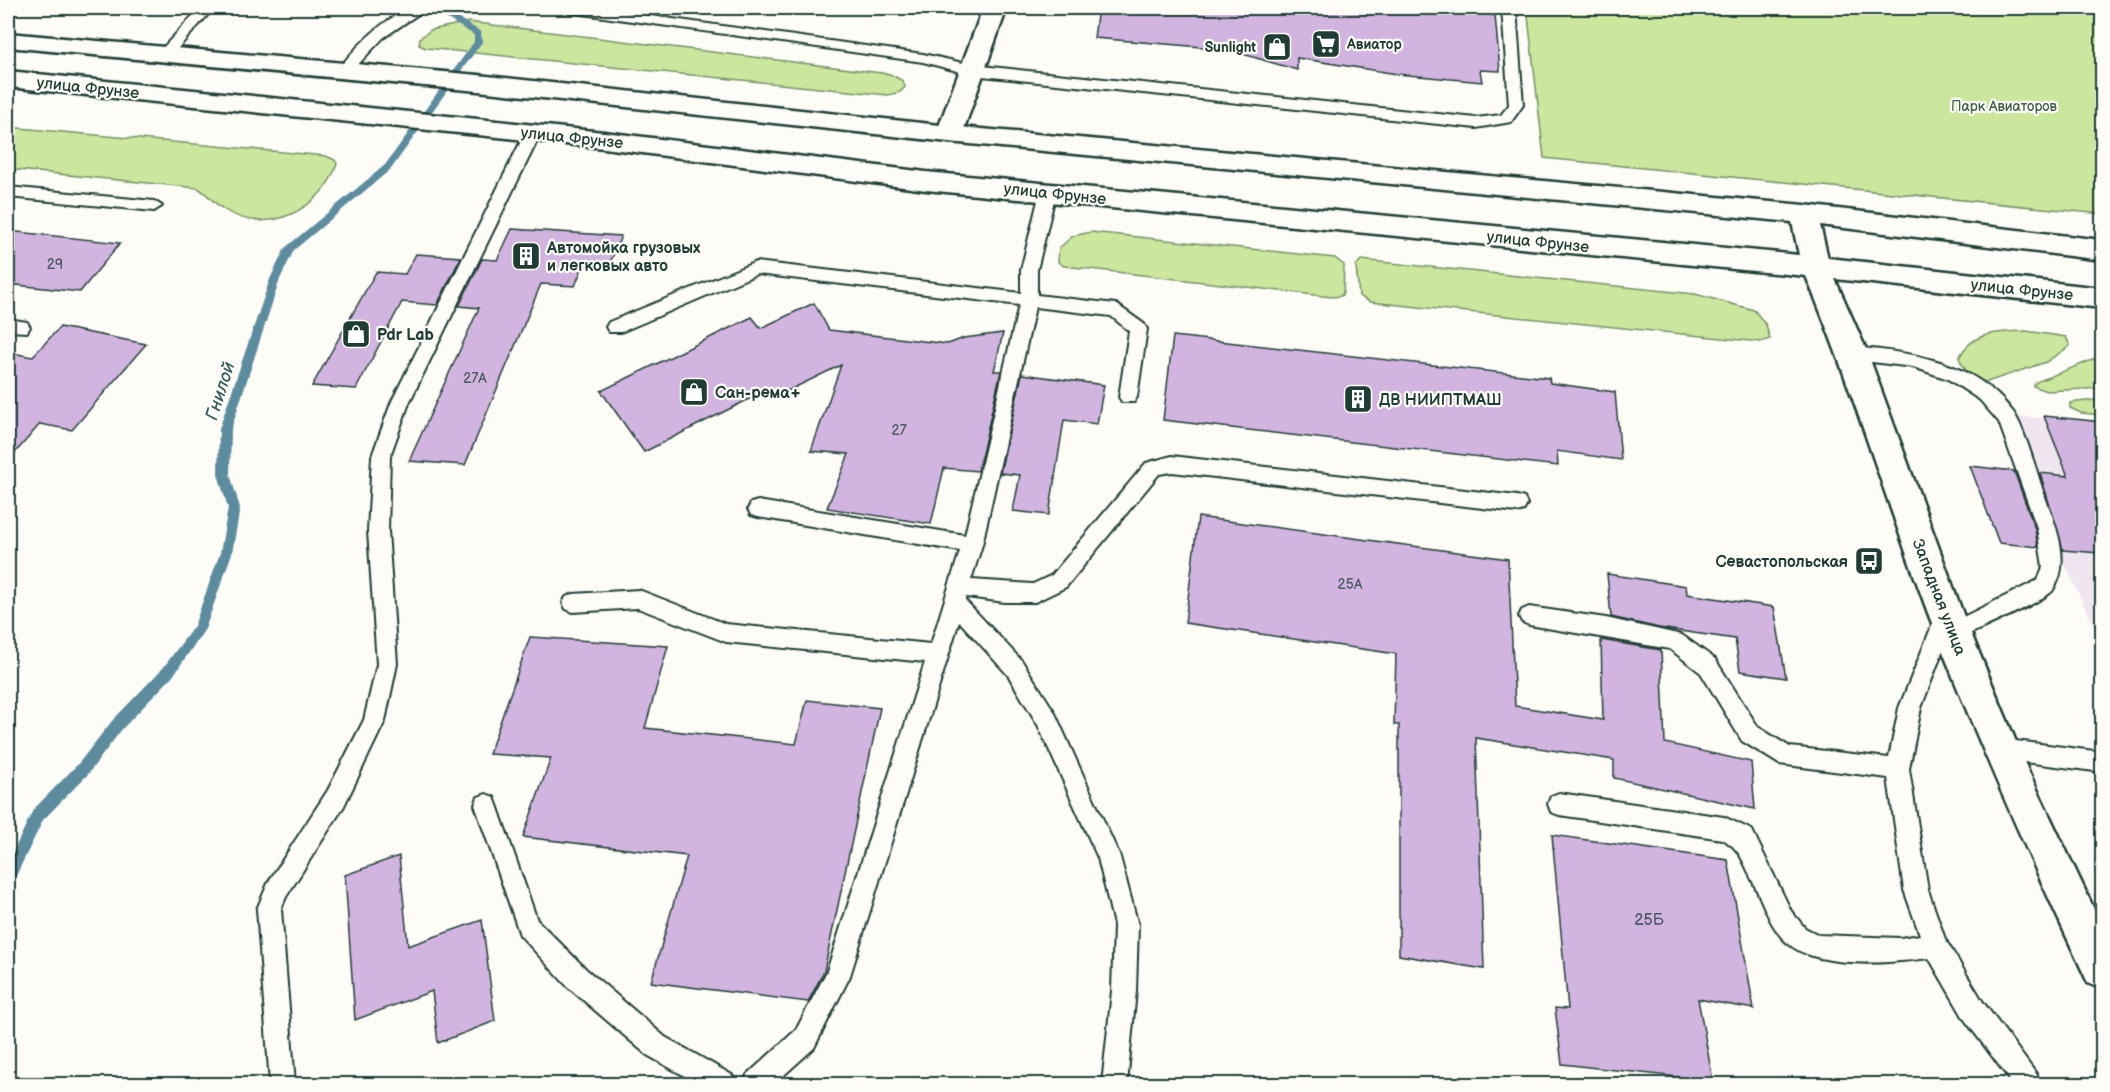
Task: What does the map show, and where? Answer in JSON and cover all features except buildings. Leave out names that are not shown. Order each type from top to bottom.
[{"type":"main road","points":[[943,158],[995,8]]},
{"type":"main road","name":"улица Фрунзе","points":[[8,39],[478,83],[943,158],[1048,192],[1816,267],[2103,298]]},
{"type":"main road","name":"улица Фрунзе","points":[[8,79],[534,133],[1804,214],[2103,250]]},
{"type":"main road","name":"Западная улица","points":[[1804,214],[1816,267],[1853,354],[1907,511],[1949,623],[2001,749],[2103,969]]},
{"type":"lane","points":[[165,54],[207,8]]},
{"type":"lane","points":[[344,71],[364,47],[386,28],[420,8]]},
{"type":"lane","points":[[568,8],[923,58],[972,70],[1476,123],[1506,119],[1516,105],[1509,8]]},
{"type":"lane","points":[[282,1084],[269,909],[277,889],[336,798],[374,721],[387,664],[378,531],[381,456],[400,403],[534,133]]},
{"type":"lane","points":[[8,192],[154,206]]},
{"type":"lane","points":[[761,1083],[805,1039],[838,976],[972,545],[1029,298],[1029,270],[1048,192]]},
{"type":"lane","points":[[615,327],[756,268],[1029,298],[1116,310],[1138,329],[1128,398]]},
{"type":"lane","points":[[1853,354],[1914,360],[1954,374],[1986,395],[2007,418],[2047,528],[2053,567],[2045,586],[1949,623],[1910,708],[1898,769],[1916,890],[1935,945],[1974,1011],[2028,1084]]},
{"type":"lane","points":[[956,594],[1035,593],[1059,581],[1153,468],[1172,464],[1517,504]]},
{"type":"lane","points":[[758,509],[972,545]]},
{"type":"lane","points":[[956,594],[1015,668],[1040,708],[1109,857],[1126,926],[1124,992],[1114,1084]]},
{"type":"lane","points":[[573,603],[639,599],[726,633],[938,654]]},
{"type":"lane","points":[[1529,616],[1606,627],[1675,641],[1708,666],[1750,734],[1787,757],[1898,769]]},
{"type":"lane","points":[[2001,749],[2103,762]]},
{"type":"lane","points":[[1559,804],[1724,828],[1744,838],[1783,919],[1797,936],[1818,947],[1900,950],[1935,945]]},
{"type":"lane","points":[[486,805],[528,927],[577,978],[656,1046],[723,1084]]},
{"type":"shaded area","points":[[1995,414],[2102,424],[2102,644]]},
{"type":"green space","name":"Парк Авиаторов","points":[[1527,8],[1565,8],[1618,15],[1617,8],[2102,8],[2102,214],[1544,158]]},
{"type":"green space","points":[[468,22],[890,74],[903,81],[905,87],[900,92],[888,95],[426,48],[419,45],[420,38],[431,30]]},
{"type":"green space","points":[[8,127],[326,156],[335,160],[337,164],[330,180],[306,206],[291,214],[257,221],[240,217],[223,209],[198,188],[8,169]]},
{"type":"green space","points":[[1091,232],[1335,258],[1344,265],[1343,293],[1341,296],[1332,297],[1064,266],[1058,262],[1059,248],[1073,236]]},
{"type":"green space","points":[[1361,260],[1695,294],[1754,310],[1766,325],[1770,339],[1760,342],[1370,302],[1359,296],[1356,266]]},
{"type":"green space","points":[[2026,331],[2066,337],[2070,346],[2046,362],[1987,382],[1970,374],[1959,358],[1964,349],[1979,338],[1996,333]]},
{"type":"green space","points":[[2102,356],[2102,388],[2046,391],[2033,386],[2036,382]]},
{"type":"green space","points":[[2102,399],[2102,415],[2081,413],[2070,408],[2070,403]]},
{"type":"waterway","name":"Гнилой","points":[[8,877],[38,815],[83,769],[117,725],[168,672],[199,629],[226,553],[234,508],[224,474],[225,429],[275,279],[290,248],[388,167],[478,42],[478,34],[444,13]]},
{"type":"place","name":"Авиатор","points":[[1326,44]]},
{"type":"place","name":"Sunlight","points":[[1277,47]]},
{"type":"place","name":"Автомойка грузовых и легковых авто","points":[[526,256]]},
{"type":"place","name":"Pdr Lab","points":[[356,334]]},
{"type":"place","name":"Сан-рема+","points":[[694,392]]},
{"type":"place","name":"ДВ НИИПТМАШ","points":[[1358,399]]},
{"type":"place","name":"Севастопольская","points":[[1869,561]]}]
